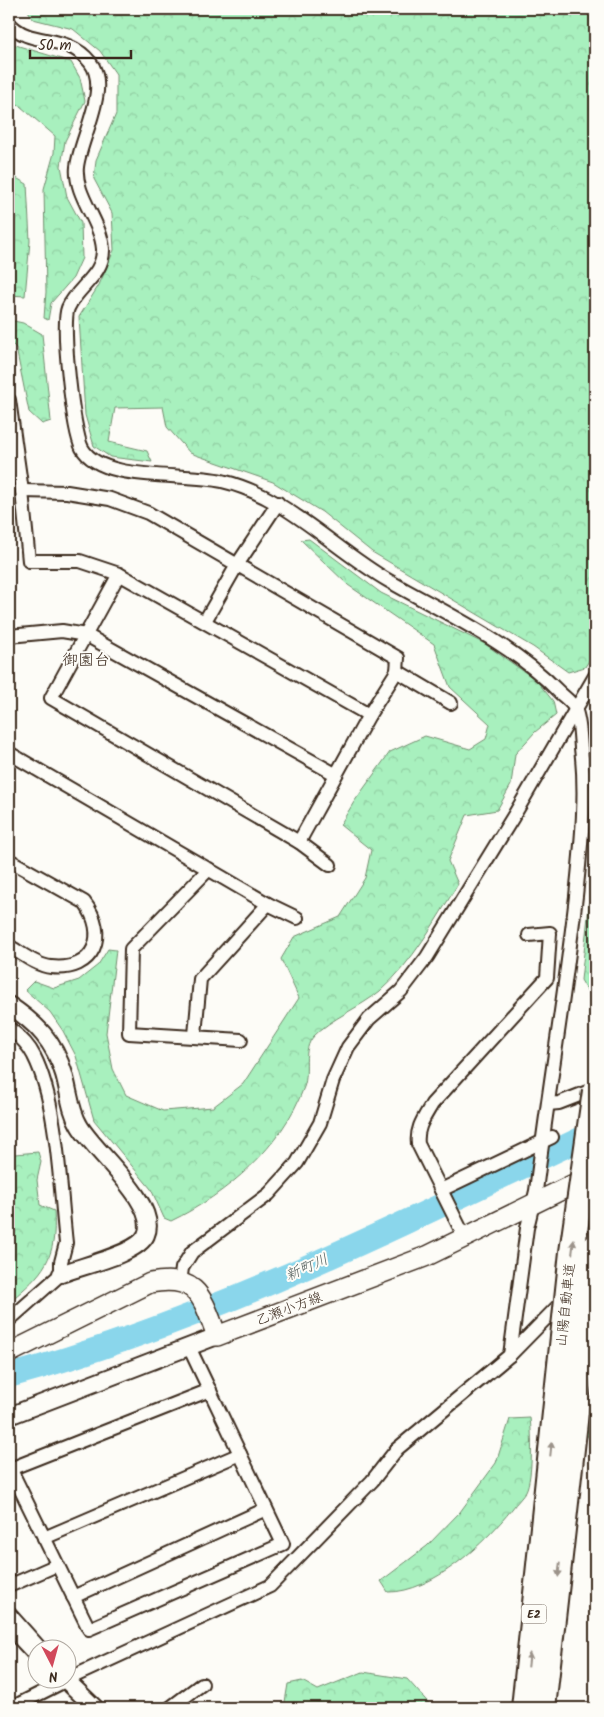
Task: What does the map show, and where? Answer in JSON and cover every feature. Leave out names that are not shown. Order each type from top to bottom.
[{"type":"highway","name":"山陽自動車道","points":[[552,1513],[572,1252],[595,1090]]},
{"type":"highway","name":"山陽自動車道","points":[[552,1513],[571,1465],[595,1247]]},
{"type":"highway","name":"E2","points":[[524,1708],[552,1513]]},
{"type":"highway","name":"E2","points":[[543,1708],[552,1513]]},
{"type":"main road","name":"乙瀬小方線","points":[[215,1332],[409,1263],[534,1198],[595,1173]]},
{"type":"main road","points":[[9,1353],[150,1283],[164,1280],[188,1284],[200,1295],[215,1332]]},
{"type":"street","points":[[9,22],[11,27],[30,37],[72,46],[93,65],[98,93],[76,170],[83,194],[96,221],[103,251],[95,275],[79,292],[67,310],[66,331],[75,422],[81,447],[94,463],[120,470],[222,481],[278,503],[361,565],[486,636],[546,678],[575,709],[585,778],[582,838],[570,953],[548,1104],[545,1143],[527,1228],[510,1355]]},
{"type":"street","points":[[9,400],[22,491],[29,561],[80,560],[119,574],[369,715]]},
{"type":"street","points":[[22,491],[67,492],[110,499],[148,513],[398,658],[397,671],[335,774],[299,842]]},
{"type":"street","points":[[205,622],[237,565],[278,503]]},
{"type":"street","points":[[119,574],[51,698],[299,842],[330,865]]},
{"type":"street","points":[[9,636],[62,631],[86,635],[335,774]]},
{"type":"street","points":[[397,671],[452,703]]},
{"type":"street","points":[[180,1283],[182,1268],[192,1252],[269,1194],[297,1162],[320,1123],[333,1080],[348,1047],[369,1019],[401,991],[427,957],[518,809],[595,676]]},
{"type":"street","points":[[9,753],[268,904],[297,918]]},
{"type":"street","points":[[9,860],[84,902],[92,913],[97,930],[95,946],[86,960],[67,968],[48,967],[9,946]]},
{"type":"street","points":[[209,869],[131,948],[129,1032],[242,1040]]},
{"type":"street","points":[[195,1036],[200,979],[268,904]]},
{"type":"street","points":[[462,1234],[418,1144],[417,1135],[420,1124],[432,1104],[547,978],[550,933],[529,935]]},
{"type":"street","points":[[9,1005],[42,1031],[54,1050],[78,1124],[88,1140],[135,1193],[146,1222],[147,1233],[142,1242],[136,1246],[61,1274],[9,1320]]},
{"type":"street","points":[[9,1028],[17,1034],[33,1054],[42,1072],[48,1098],[66,1243],[61,1262],[61,1274]]},
{"type":"street","points":[[548,1104],[595,1090]]},
{"type":"street","points":[[442,1192],[545,1143]]},
{"type":"street","points":[[78,1674],[270,1586],[372,1481],[397,1449],[510,1355],[595,1269]]},
{"type":"street","points":[[9,1416],[189,1347],[215,1332]]},
{"type":"street","points":[[189,1347],[210,1390],[283,1544],[89,1630],[10,1467],[210,1390]]},
{"type":"street","points":[[44,1538],[240,1454]]},
{"type":"street","points":[[73,1597],[266,1509]]},
{"type":"street","points":[[9,1586],[57,1565]]},
{"type":"street","points":[[9,1613],[33,1640]]},
{"type":"street","points":[[9,1628],[28,1648]]},
{"type":"street","points":[[170,1708],[202,1684]]},
{"type":"street","points":[[19,1707],[49,1690]]},
{"type":"street","points":[[76,1690],[95,1708]]},
{"type":"green space","points":[[27,9],[595,9],[595,270],[590,277],[595,319],[595,651],[585,667],[568,672],[533,647],[372,552],[322,512],[273,482],[190,453],[167,427],[163,407],[115,408],[109,442],[147,451],[152,462],[110,457],[94,446],[85,415],[79,317],[99,285],[114,250],[112,213],[94,179],[96,160],[116,114],[116,74],[100,51],[73,29],[33,19]]},
{"type":"green space","points":[[9,43],[71,62],[80,78],[85,101],[65,141],[61,166],[67,197],[81,223],[82,258],[73,278],[51,303],[48,320],[44,318],[46,292],[44,189],[54,153],[55,136],[20,106],[9,103]]},
{"type":"green space","points":[[9,174],[27,184],[30,241],[25,296],[9,295]]},
{"type":"green space","points":[[9,320],[23,323],[42,334],[51,421],[42,424],[29,412],[16,348],[9,341]]},
{"type":"green space","points":[[309,539],[381,593],[485,644],[536,680],[553,701],[556,715],[535,732],[515,754],[511,785],[497,810],[467,815],[448,861],[458,884],[413,954],[392,980],[380,991],[328,1024],[310,1042],[304,1087],[294,1109],[267,1149],[232,1183],[192,1210],[171,1221],[164,1218],[151,1189],[94,1120],[76,1056],[63,1031],[50,1012],[25,990],[34,981],[54,988],[79,980],[98,965],[108,949],[116,950],[106,1033],[113,1069],[126,1095],[163,1111],[213,1107],[243,1084],[299,998],[281,959],[294,937],[340,917],[365,878],[371,850],[340,825],[390,752],[425,736],[470,749],[486,739],[490,724],[450,687],[434,644],[348,585],[301,540]]},
{"type":"green space","points":[[595,852],[595,991],[594,1002],[581,980]]},
{"type":"green space","points":[[38,1152],[41,1162],[37,1180],[40,1205],[54,1211],[53,1241],[46,1264],[31,1282],[9,1302],[9,1158],[15,1154]]},
{"type":"green space","points":[[595,1310],[595,1448],[584,1430]]},
{"type":"green space","points":[[530,1418],[530,1476],[526,1491],[521,1498],[488,1536],[457,1563],[440,1575],[422,1584],[405,1590],[388,1592],[381,1581],[427,1546],[460,1512],[496,1463],[510,1419]]},
{"type":"green space","points":[[363,1672],[407,1679],[433,1708],[284,1708],[288,1684],[302,1681],[318,1690]]},
{"type":"waterway","name":"新町川","points":[[9,1376],[85,1353],[160,1327],[234,1298],[380,1234],[595,1132]]},
{"type":"district","name":"御園台","points":[[86,660]]}]
